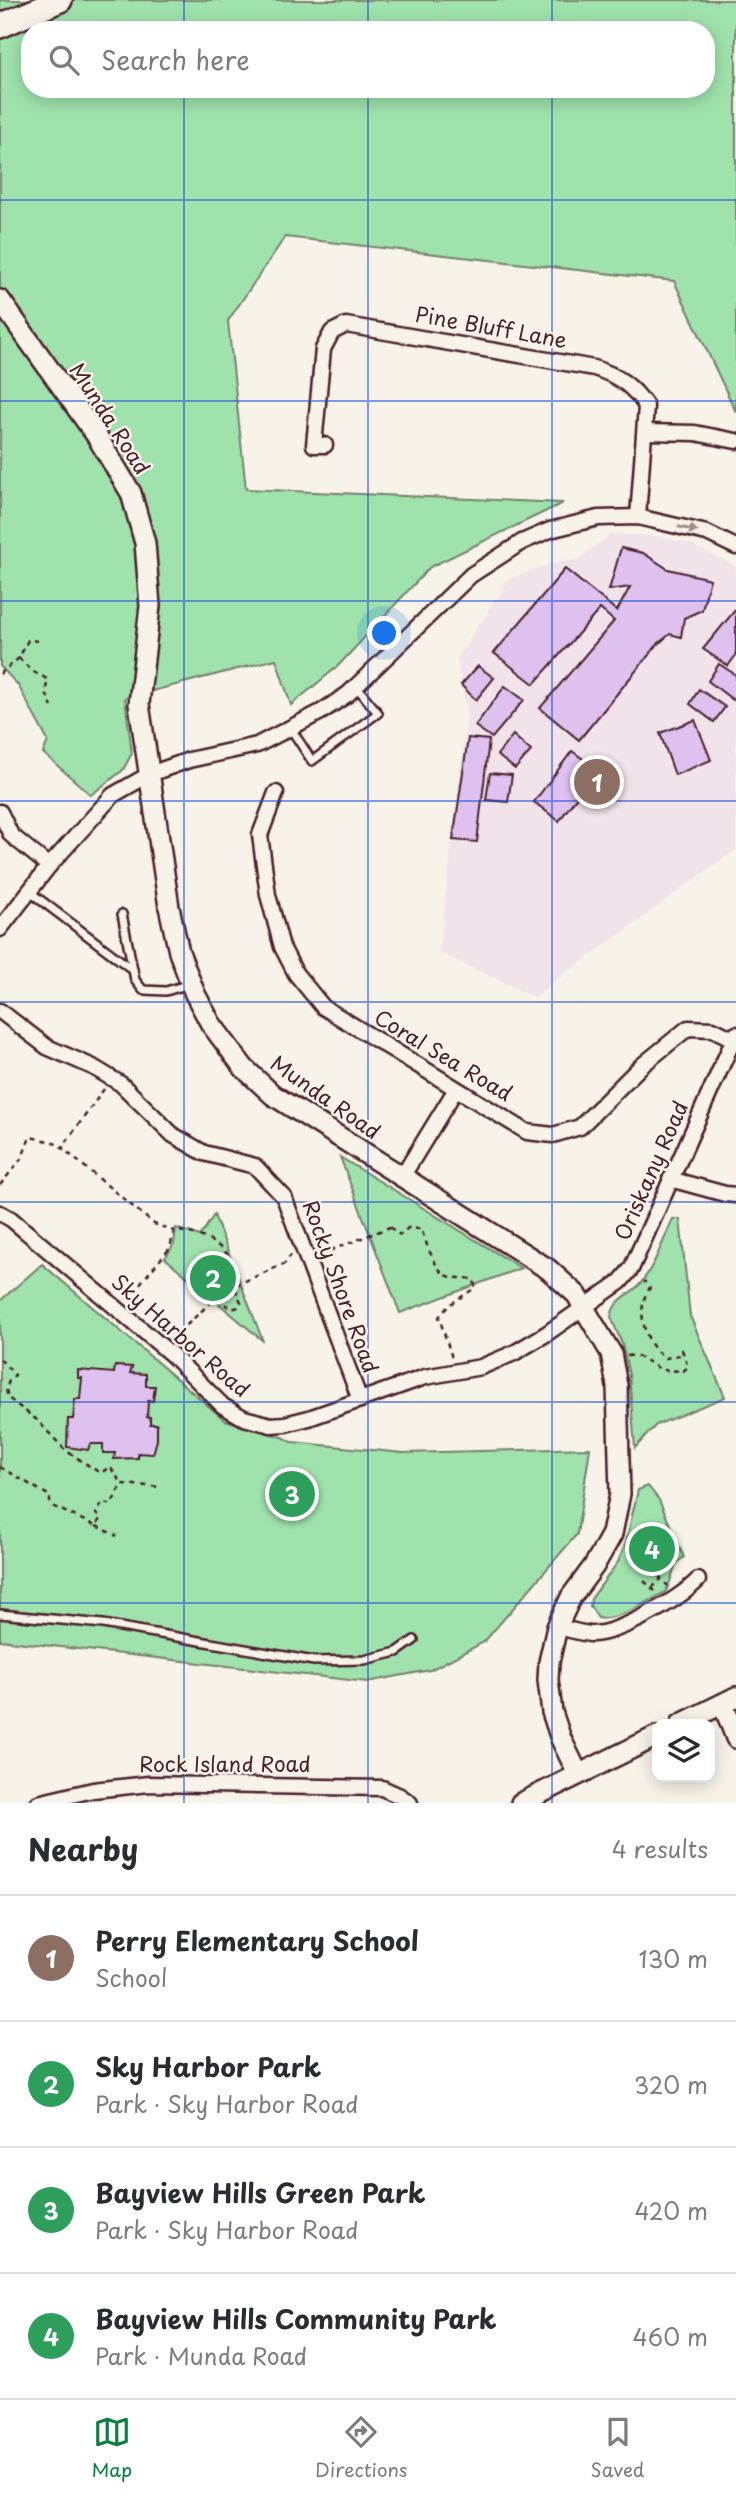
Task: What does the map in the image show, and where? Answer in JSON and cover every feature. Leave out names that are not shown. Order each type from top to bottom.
[{"type":"main road","points":[[0,26],[60,0]]},
{"type":"street","name":"Munda Road","points":[[0,300],[96,435],[131,493],[145,543],[150,606],[139,704],[169,907],[178,952],[211,1024],[244,1068],[273,1095],[548,1269],[577,1295],[611,1353],[617,1386],[621,1494],[612,1534],[594,1566],[571,1597],[557,1627],[549,1662],[550,1698],[556,1726],[578,1774]]},
{"type":"street","name":"Pine Bluff Lane","points":[[325,445],[314,446],[323,349],[332,332],[346,325],[606,371],[626,383],[646,406],[638,517]]},
{"type":"street","points":[[646,432],[695,433],[736,441]]},
{"type":"street","points":[[0,929],[49,866],[113,795],[150,774],[189,760],[257,746],[321,712],[356,686],[471,575],[522,542],[550,530],[598,519],[638,517],[707,533],[736,547]]},
{"type":"street","name":"Coral Sea Road","points":[[276,793],[260,835],[268,895],[282,947],[296,974],[323,1007],[527,1132],[553,1135],[580,1126],[640,1068],[688,1028],[713,1029],[735,1036]]},
{"type":"street","points":[[0,812],[11,835],[49,866]]},
{"type":"street","name":"Rocky Shore Road","points":[[0,1011],[47,1047],[93,1067],[121,1084],[173,1135],[204,1153],[255,1166],[285,1197],[360,1400]]},
{"type":"street","name":"Oriskany Road","points":[[584,1308],[620,1282],[631,1269],[735,1036]]},
{"type":"street","points":[[402,1177],[456,1089]]},
{"type":"street","points":[[670,1180],[736,1195]]},
{"type":"street","name":"Sky Harbor Road","points":[[0,1213],[11,1219],[172,1355],[208,1393],[233,1413],[257,1422],[285,1424],[425,1377],[481,1367],[514,1353],[584,1308]]},
{"type":"street","points":[[557,1627],[589,1634],[611,1632],[684,1594],[698,1580]]},
{"type":"street","points":[[692,1719],[730,1701],[736,1738]]},
{"type":"street","points":[[521,1803],[652,1738]]},
{"type":"street","name":"Rock Island Road","points":[[38,1803],[94,1796],[149,1784],[382,1788],[410,1803]]},
{"type":"lane","points":[[291,729],[312,761],[378,713],[356,686]]},
{"type":"lane","points":[[30,891],[133,970]]},
{"type":"lane","points":[[122,915],[135,980],[143,990],[166,991],[191,984]]},
{"type":"lane","points":[[0,1615],[103,1624],[314,1661],[364,1660],[397,1652],[414,1640]]},
{"type":"path","points":[[0,674],[19,659],[28,640],[40,641]]},
{"type":"path","points":[[19,659],[32,671],[47,679],[46,693],[52,707]]},
{"type":"path","points":[[62,1148],[104,1089]]},
{"type":"path","points":[[0,1185],[22,1158],[30,1138],[53,1142],[154,1224],[205,1239],[221,1248],[232,1262],[234,1286],[241,1302],[238,1307],[232,1309],[217,1298],[211,1301],[172,1339]]},
{"type":"path","points":[[318,1255],[390,1225],[400,1235],[408,1228],[421,1229],[442,1272],[474,1280],[475,1288],[449,1305],[439,1317],[453,1362]]},
{"type":"path","points":[[127,1299],[170,1248],[174,1231]]},
{"type":"path","points":[[234,1286],[284,1264],[291,1255]]},
{"type":"path","points":[[627,1356],[636,1355],[662,1370],[683,1371],[688,1367],[682,1350],[679,1354],[666,1358],[657,1354],[650,1345],[643,1309],[643,1299],[650,1287],[644,1281]]},
{"type":"path","points":[[0,1359],[15,1375],[6,1389],[8,1398],[37,1420],[65,1450],[97,1471],[102,1472],[110,1467],[122,1484]]},
{"type":"path","points":[[0,1467],[50,1496],[50,1505],[117,1536]]},
{"type":"path","points":[[122,1484],[161,1487]]},
{"type":"path","points":[[96,1526],[101,1517],[96,1514],[103,1502],[111,1505],[122,1484]]},
{"type":"path","points":[[666,1568],[659,1576],[668,1586]]},
{"type":"path","points":[[652,1588],[661,1579]]},
{"type":"path","points":[[645,1581],[658,1594]]},
{"type":"shaded area","points":[[611,534],[655,536],[689,543],[736,567],[736,849],[534,997],[439,953],[467,715],[457,658],[508,580],[549,564],[579,559]]},
{"type":"green space","points":[[0,0],[736,0],[736,412],[674,281],[285,237],[228,321],[246,489],[563,503],[430,567],[338,666],[291,705],[276,659],[125,698],[132,753],[123,770],[91,795],[43,753],[48,741],[18,685],[0,666]]},
{"type":"green space","points":[[340,1157],[521,1268],[400,1313]]},
{"type":"green space","points":[[214,1215],[263,1341],[165,1258],[174,1244],[176,1228],[200,1236]]},
{"type":"green space","points":[[673,1219],[680,1219],[690,1316],[725,1397],[656,1425],[635,1448],[629,1375],[622,1344],[611,1317],[615,1306],[645,1277]]},
{"type":"green space","points":[[42,1264],[225,1420],[292,1442],[403,1453],[590,1448],[577,1534],[484,1642],[430,1670],[367,1682],[0,1640],[0,1301]]},
{"type":"green space","points":[[648,1486],[659,1500],[684,1557],[676,1565],[665,1592],[623,1614],[598,1618],[590,1606],[591,1599],[618,1562],[626,1542],[638,1490]]},
{"type":"building","points":[[621,548],[643,553],[668,569],[710,579],[702,610],[684,618],[681,637],[670,634],[658,644],[579,740],[540,708],[614,621],[600,609],[534,684],[494,653],[565,569],[617,611],[630,587],[609,590]]},
{"type":"building","points":[[736,609],[736,655],[728,666],[703,649]]},
{"type":"building","points":[[719,664],[736,675],[736,695],[733,700],[708,681]]},
{"type":"building","points":[[478,666],[494,678],[476,700],[461,685]]},
{"type":"building","points":[[505,686],[524,700],[492,738],[475,726]]},
{"type":"building","points":[[699,689],[725,707],[714,722],[690,704]]},
{"type":"building","points":[[695,720],[711,760],[675,775],[660,733]]},
{"type":"building","points":[[513,735],[531,751],[515,769],[497,755]]},
{"type":"building","points":[[468,738],[489,740],[477,842],[453,840]]},
{"type":"building","points":[[572,751],[597,769],[559,821],[534,802]]},
{"type":"building","points":[[490,773],[512,775],[508,802],[486,800]]},
{"type":"building","points":[[115,1366],[132,1367],[130,1373],[146,1374],[146,1386],[155,1386],[153,1401],[148,1401],[147,1417],[150,1417],[150,1424],[157,1424],[157,1440],[153,1454],[138,1453],[138,1458],[114,1459],[115,1453],[103,1453],[103,1444],[90,1444],[88,1450],[67,1447],[68,1419],[73,1419],[75,1399],[80,1399],[82,1378],[78,1378],[78,1370],[114,1373]]},
{"type":"place","name":"Perry Elementary School","points":[[597,782]]},
{"type":"place","name":"Sky Harbor Park","points":[[213,1278]]},
{"type":"place","name":"Bayview Hills Green Park","points":[[292,1494]]},
{"type":"place","name":"Bayview Hills Community Park","points":[[652,1549]]}]
